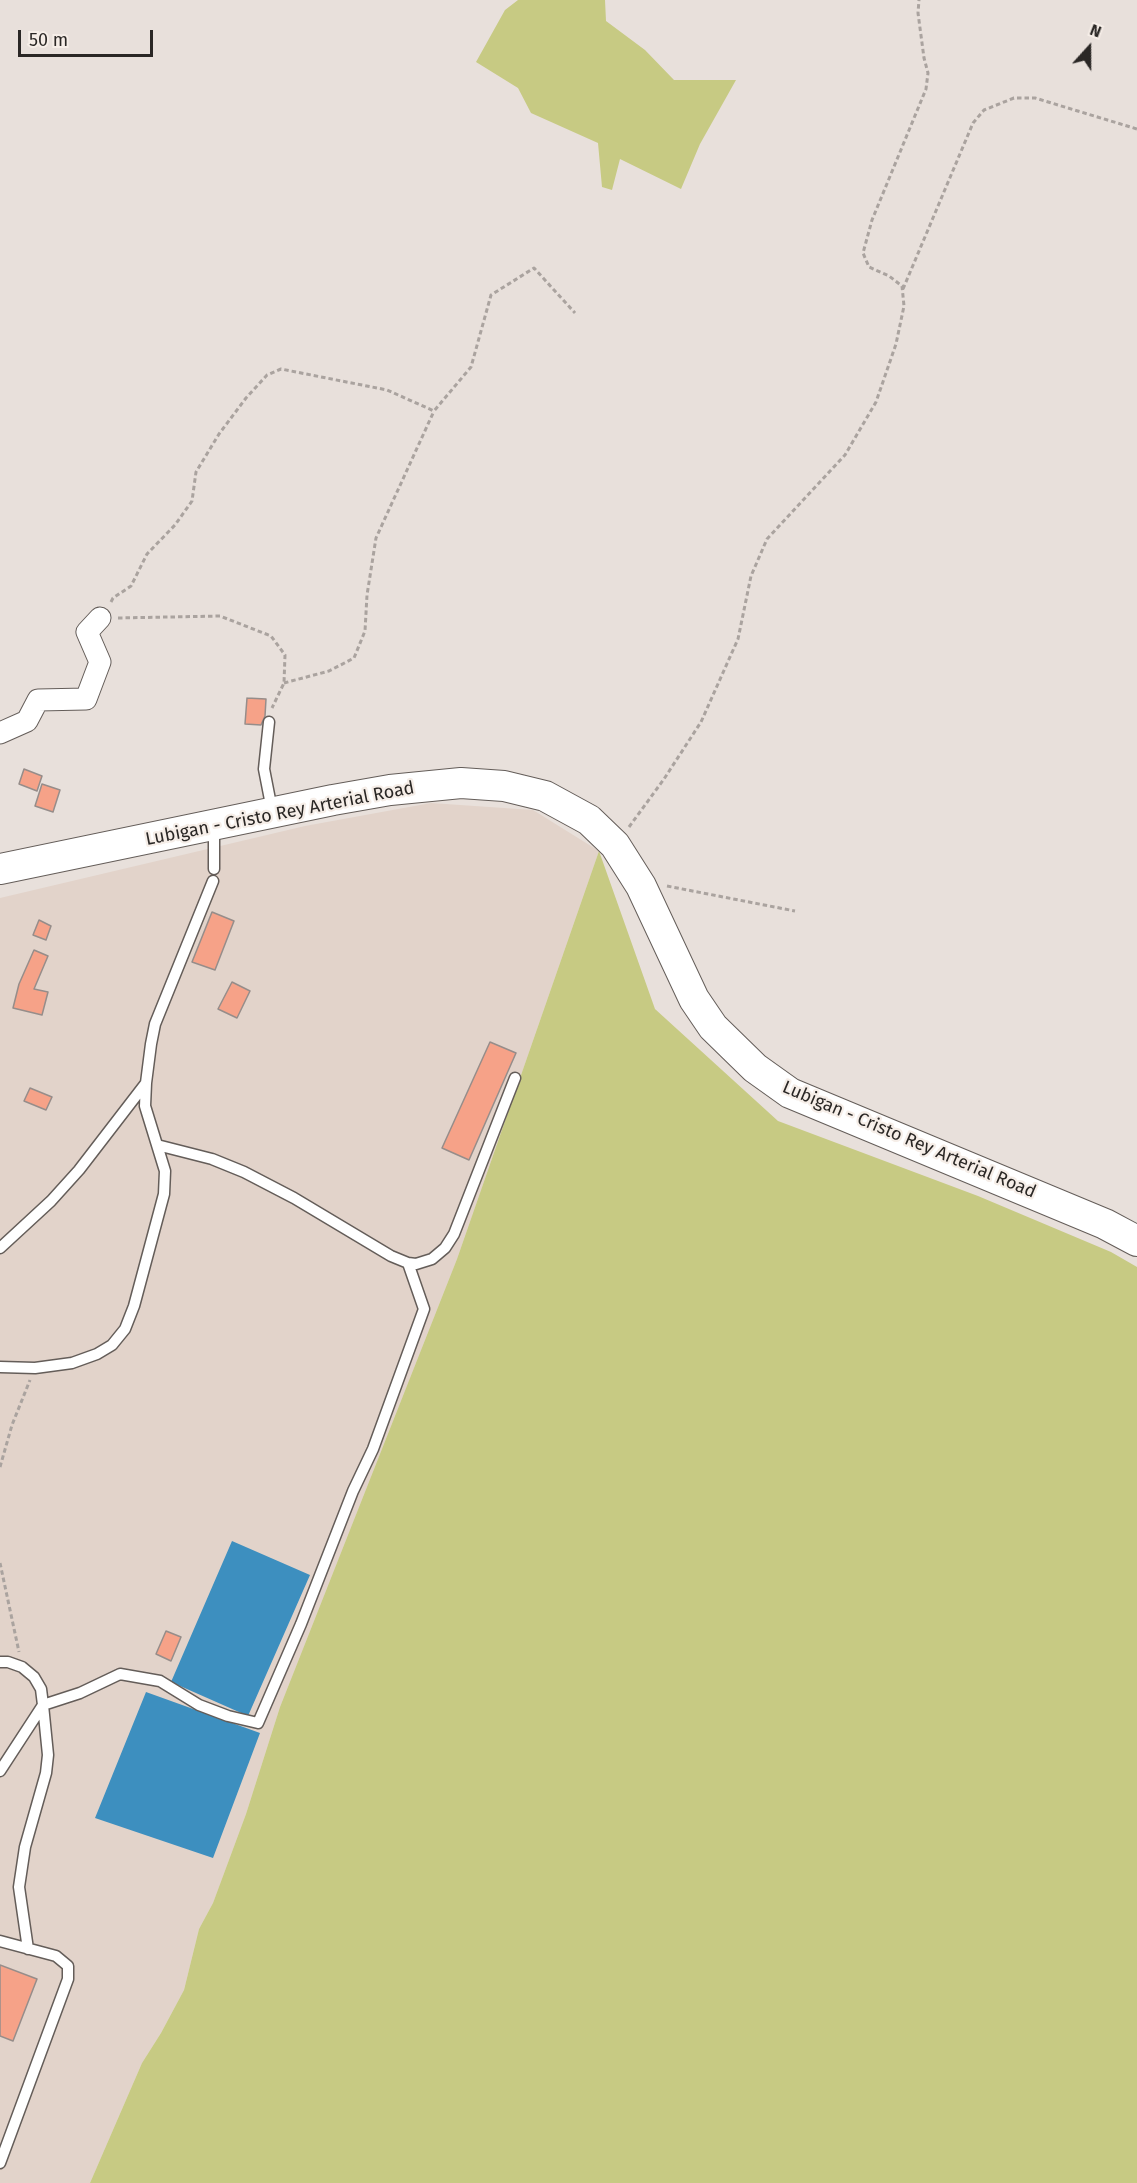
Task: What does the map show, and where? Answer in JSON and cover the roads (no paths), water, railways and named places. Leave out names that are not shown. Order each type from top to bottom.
[{"type":"main road","name":"Lubigan - Cristo Rey Arterial Road","points":[[0,869],[390,790],[461,783],[504,786],[545,796],[588,820],[615,845],[636,878],[694,999],[713,1027],[755,1068],[790,1093],[1105,1224],[1137,1241]]},
{"type":"street","points":[[0,733],[27,721],[38,700],[86,699],[100,662],[87,632],[100,618]]},
{"type":"lane","points":[[269,722],[264,769],[273,813]]},
{"type":"lane","points":[[214,826],[214,869]]},
{"type":"lane","points":[[0,1367],[35,1368],[72,1363],[97,1354],[112,1345],[124,1329],[134,1306],[164,1194],[165,1171],[146,1106],[146,1083],[155,1024],[213,882]]},
{"type":"lane","points":[[157,1145],[212,1159],[244,1172],[294,1198],[391,1256],[416,1264],[432,1259],[445,1248],[454,1234],[515,1078]]},
{"type":"lane","points":[[0,1248],[51,1201],[79,1170],[146,1083]]},
{"type":"lane","points":[[0,1771],[43,1705],[80,1693],[120,1674],[160,1681],[198,1705],[258,1724],[301,1624],[353,1491],[373,1449],[424,1309],[408,1263]]},
{"type":"lane","points":[[0,1662],[22,1667],[34,1677],[41,1689],[48,1755],[46,1773],[25,1847],[19,1887],[28,1949]]},
{"type":"lane","points":[[0,1941],[56,1956],[68,1966],[68,1979],[0,2163]]},
{"type":"water","points":[[232,1541],[310,1575],[248,1716],[171,1682]]},
{"type":"water","points":[[146,1692],[260,1733],[213,1858],[95,1818]]}]
